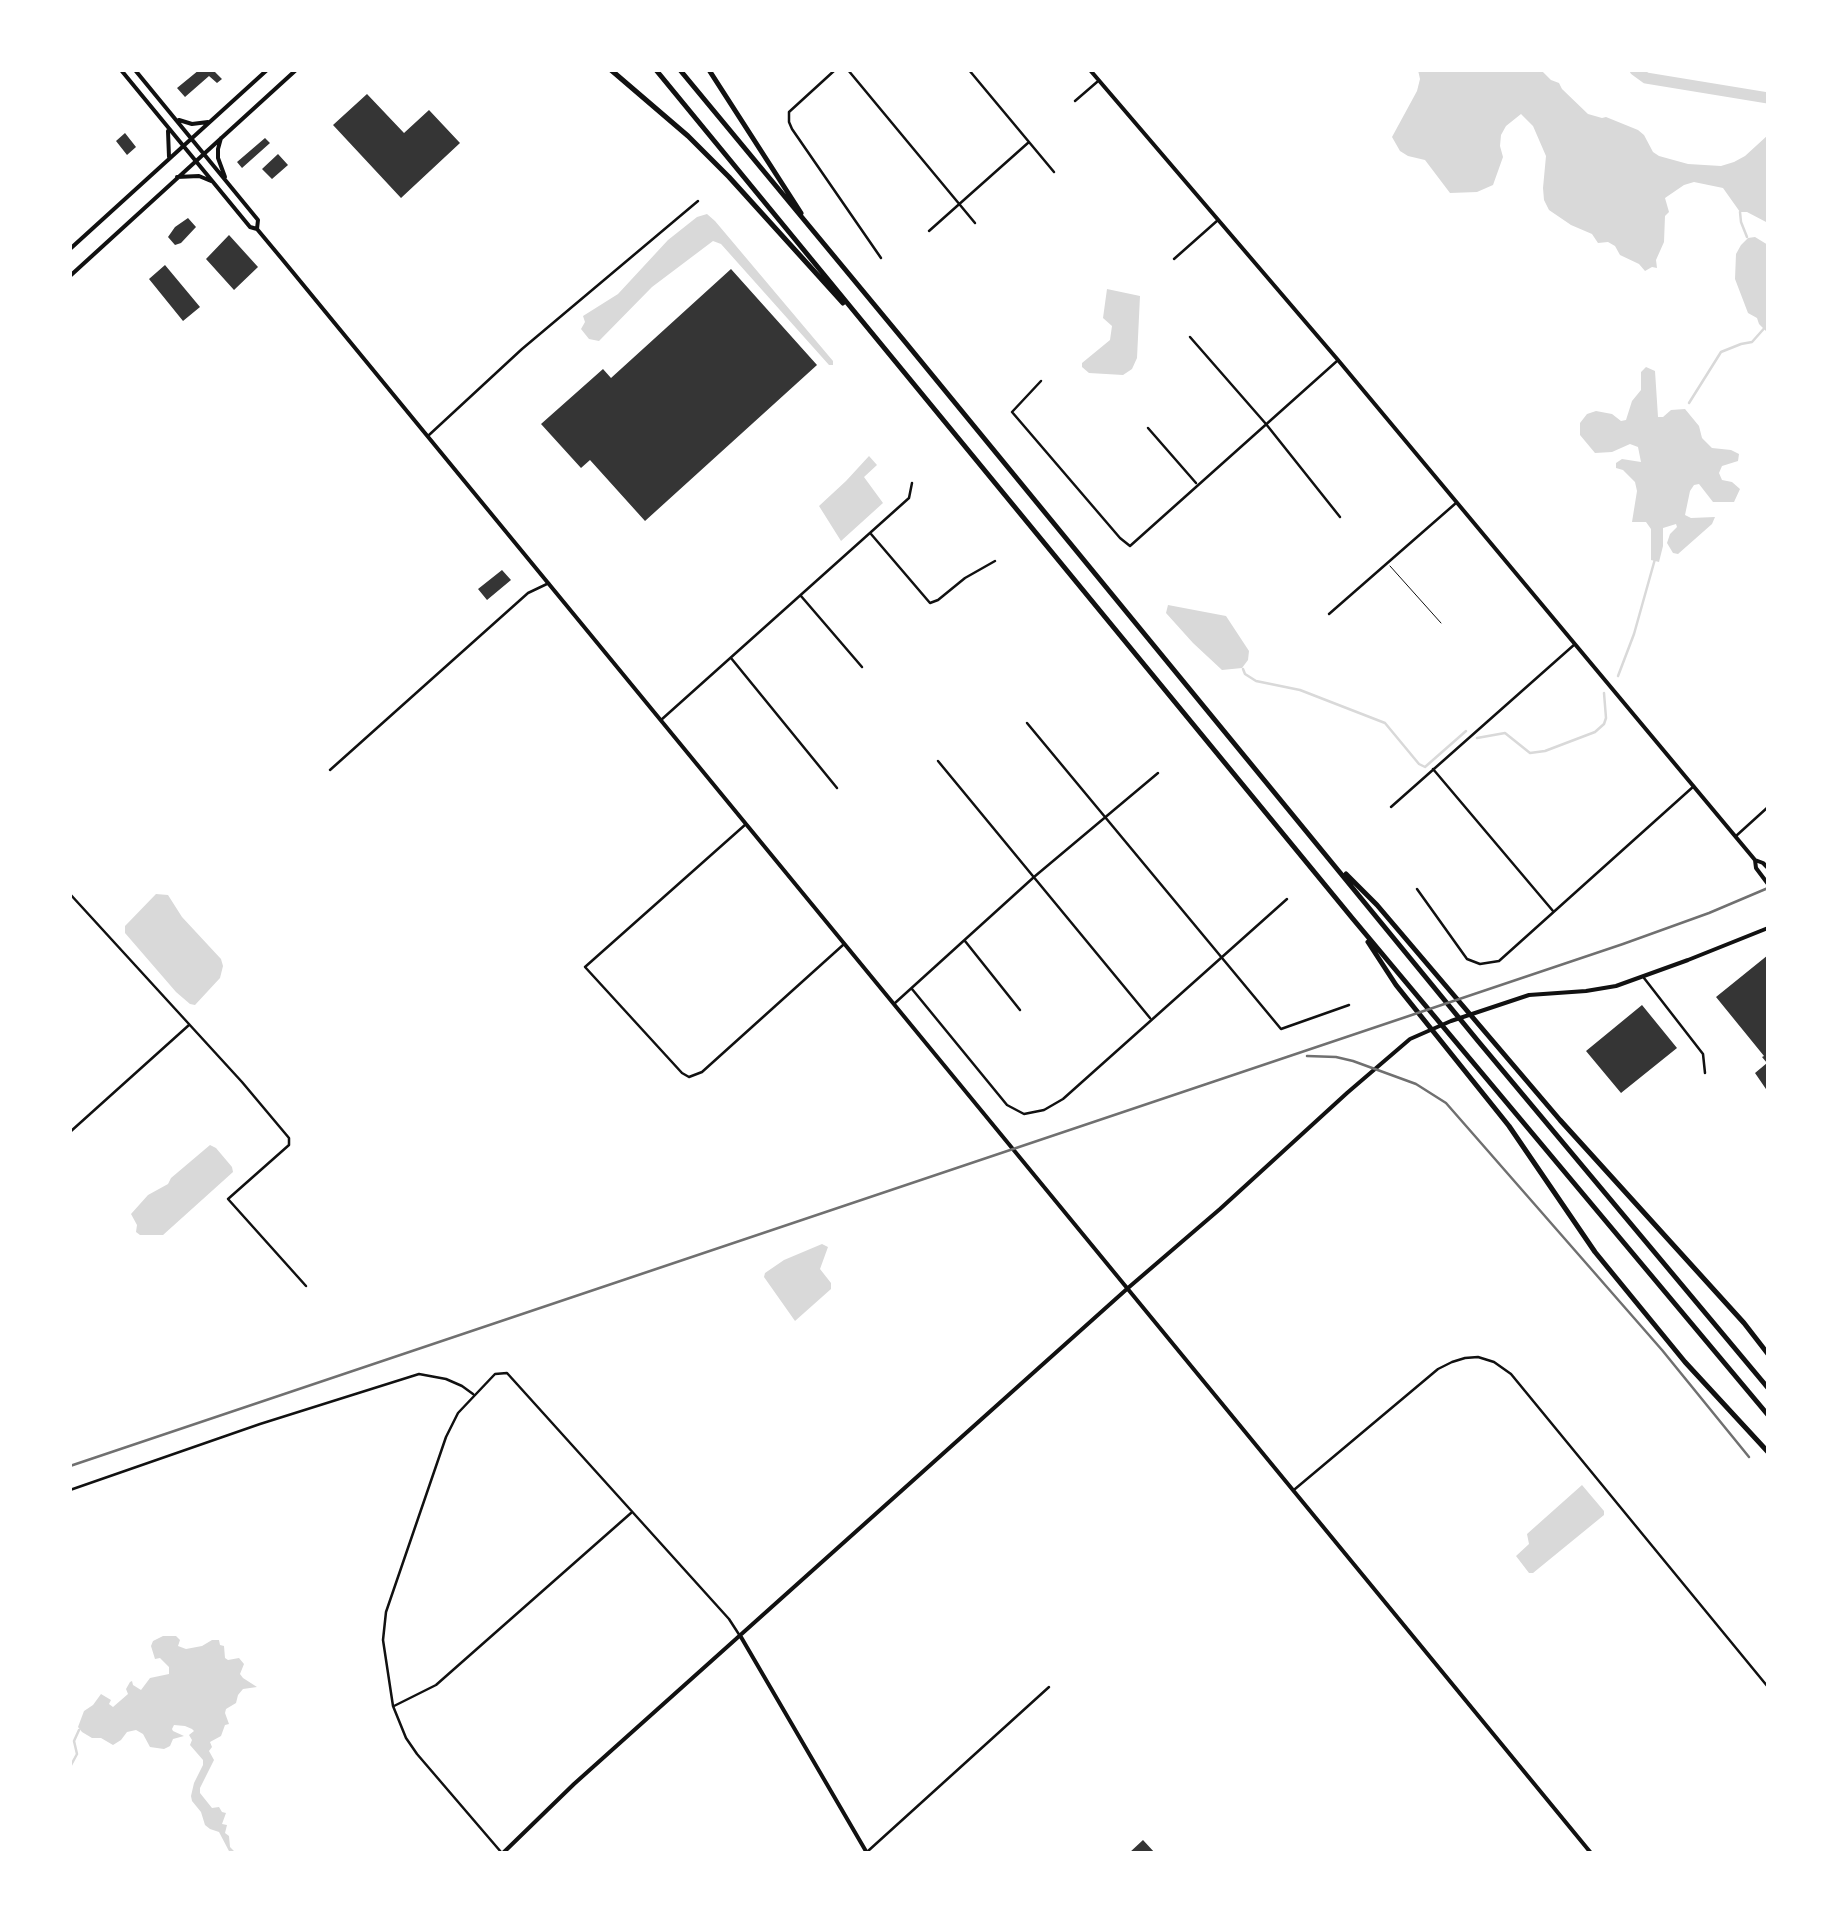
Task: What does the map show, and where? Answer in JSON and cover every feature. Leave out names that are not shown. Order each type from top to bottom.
[{"type":"highway","points":[[610,70],[688,136],[873,334]]},
{"type":"highway","points":[[656,70],[1353,919],[1768,1414]]},
{"type":"highway","points":[[680,70],[1478,1042],[1768,1388]]},
{"type":"highway","points":[[709,70],[816,236]]},
{"type":"highway","points":[[1322,850],[1377,904],[1560,1120],[1744,1322],[1768,1354]]},
{"type":"highway","points":[[1353,919],[1404,994],[1510,1126],[1566,1212],[1620,1282],[1684,1362],[1768,1452]]},
{"type":"main road","points":[[121,70],[428,436],[1591,1853]]},
{"type":"main road","points":[[136,70],[258,220],[257,229]]},
{"type":"main road","points":[[70,249],[267,70]]},
{"type":"main road","points":[[70,276],[296,70]]},
{"type":"main road","points":[[1090,70],[1576,643],[1736,836],[1768,884]]},
{"type":"main road","points":[[171,114],[192,124],[212,120]]},
{"type":"main road","points":[[167,127],[170,159]]},
{"type":"main road","points":[[224,134],[218,149],[227,182]]},
{"type":"main road","points":[[177,177],[199,176],[212,182]]},
{"type":"main road","points":[[1755,860],[1768,868]]},
{"type":"main road","points":[[502,1853],[574,1784],[1410,1039],[1437,1026],[1529,996],[1599,990],[1643,977],[1768,928]]},
{"type":"main road","points":[[740,1636],[867,1853]]},
{"type":"street","points":[[836,70],[790,112],[790,122],[881,258]]},
{"type":"street","points":[[848,70],[975,222]]},
{"type":"street","points":[[969,70],[1054,172]]},
{"type":"street","points":[[1075,101],[1099,80]]},
{"type":"street","points":[[928,231],[1029,142]]},
{"type":"street","points":[[428,436],[522,349],[698,201]]},
{"type":"street","points":[[1174,258],[1219,220]]},
{"type":"street","points":[[1190,337],[1340,517]]},
{"type":"street","points":[[1041,381],[1012,412],[1130,546],[1338,360]]},
{"type":"street","points":[[1148,428],[1197,484]]},
{"type":"street","points":[[661,720],[909,498],[912,483]]},
{"type":"street","points":[[1329,614],[1457,502]]},
{"type":"street","points":[[870,533],[930,602],[995,561]]},
{"type":"street","points":[[330,770],[528,594],[549,583]]},
{"type":"street","points":[[800,595],[862,668]]},
{"type":"street","points":[[1392,807],[1576,643]]},
{"type":"street","points":[[731,658],[836,788]]},
{"type":"street","points":[[1027,723],[1281,1029],[1349,1005]]},
{"type":"street","points":[[938,760],[1152,1020]]},
{"type":"street","points":[[1433,769],[1554,912]]},
{"type":"street","points":[[894,1004],[1034,877],[1158,773]]},
{"type":"street","points":[[1417,889],[1467,959],[1480,964],[1499,961],[1695,786]]},
{"type":"street","points":[[1736,836],[1768,808]]},
{"type":"street","points":[[746,824],[585,967],[682,1073],[690,1076],[702,1072],[844,944]]},
{"type":"street","points":[[70,894],[286,1132],[289,1143],[228,1199],[306,1286]]},
{"type":"street","points":[[912,989],[1008,1105],[1024,1114],[1044,1110],[1063,1099],[1287,900]]},
{"type":"street","points":[[964,941],[1020,1010]]},
{"type":"street","points":[[1643,977],[1703,1054],[1705,1073]]},
{"type":"street","points":[[70,1132],[190,1024]]},
{"type":"street","points":[[1294,1490],[1445,1366],[1478,1357],[1494,1362],[1512,1374],[1768,1686]]},
{"type":"street","points":[[502,1853],[406,1738],[393,1706],[383,1640],[386,1612],[446,1437],[458,1413],[495,1374],[507,1372],[729,1619],[740,1636]]},
{"type":"street","points":[[70,1490],[271,1420],[419,1374],[455,1382],[474,1395]]},
{"type":"street","points":[[393,1706],[436,1685],[632,1512]]},
{"type":"street","points":[[867,1853],[1049,1687]]},
{"type":"lane","points":[[1388,564],[1441,623]]},
{"type":"shaded area","points":[[1418,70],[1541,70],[1588,114],[1638,130],[1653,152],[1688,164],[1721,166],[1734,162],[1768,135],[1768,223],[1740,212],[1723,188],[1694,182],[1684,185],[1665,198],[1669,212],[1665,216],[1657,268],[1645,271],[1620,255],[1615,246],[1598,243],[1592,234],[1549,210],[1543,188],[1546,156],[1533,126],[1521,114],[1501,135],[1503,157],[1493,185],[1477,192],[1450,193],[1425,160],[1400,151],[1392,137],[1417,91]]},
{"type":"shaded area","points":[[707,214],[833,365],[721,244],[713,241],[652,287],[599,341],[589,339],[581,329],[583,316],[618,294],[668,240],[697,217]]},
{"type":"shaded area","points":[[1755,237],[1768,245],[1768,333],[1748,313],[1735,279],[1736,254],[1748,238]]},
{"type":"shaded area","points":[[1107,289],[1140,296],[1137,358],[1132,369],[1123,375],[1089,373],[1082,367],[1110,340],[1112,326],[1103,318]]},
{"type":"shaded area","points":[[1646,367],[1655,371],[1658,417],[1671,410],[1685,409],[1712,448],[1739,454],[1738,461],[1722,466],[1719,473],[1722,480],[1740,489],[1734,502],[1713,502],[1699,484],[1694,485],[1685,515],[1715,517],[1712,524],[1678,554],[1667,543],[1676,524],[1663,528],[1659,562],[1651,560],[1651,529],[1646,522],[1632,522],[1635,482],[1616,468],[1622,459],[1641,462],[1638,447],[1630,444],[1612,452],[1595,453],[1580,435],[1580,423],[1596,411],[1626,420],[1632,401],[1641,390],[1641,372]]},
{"type":"shaded area","points":[[869,456],[877,465],[864,477],[883,503],[841,541],[819,506]]},
{"type":"shaded area","points":[[1168,605],[1226,616],[1249,651],[1242,668],[1222,670],[1166,613]]},
{"type":"shaded area","points":[[156,894],[168,895],[182,917],[221,959],[220,978],[195,1005],[176,992],[125,933],[125,926]]},
{"type":"shaded area","points":[[210,1145],[233,1172],[163,1235],[136,1232],[131,1214],[148,1195],[168,1184]]},
{"type":"shaded area","points":[[822,1244],[828,1247],[820,1269],[831,1289],[795,1321],[765,1273]]},
{"type":"shaded area","points":[[1582,1485],[1604,1515],[1529,1573],[1516,1556],[1529,1544],[1527,1534]]},
{"type":"shaded area","points":[[163,1636],[176,1636],[180,1640],[178,1646],[186,1649],[219,1640],[225,1658],[239,1658],[244,1664],[240,1674],[257,1687],[243,1689],[236,1703],[226,1709],[229,1724],[221,1736],[210,1742],[214,1760],[200,1788],[212,1808],[219,1807],[226,1813],[222,1824],[227,1825],[225,1833],[236,1853],[230,1853],[219,1832],[205,1825],[192,1801],[203,1760],[190,1745],[192,1729],[174,1725],[173,1731],[184,1736],[173,1739],[164,1749],[150,1747],[136,1730],[127,1732],[113,1745],[92,1738],[78,1727],[84,1711],[101,1694],[111,1700],[109,1704],[113,1707],[128,1694],[130,1682],[141,1690],[150,1678],[169,1674],[169,1667],[160,1658],[155,1659],[151,1646]]},
{"type":"building","points":[[199,70],[216,70],[222,79],[217,83],[209,76],[185,97],[177,88]]},
{"type":"building","points":[[367,94],[404,133],[429,110],[460,143],[401,198],[333,125]]},
{"type":"building","points":[[125,133],[136,147],[127,155],[116,141]]},
{"type":"building","points":[[265,138],[270,143],[242,168],[237,162]]},
{"type":"building","points":[[278,154],[288,165],[272,179],[262,169]]},
{"type":"building","points":[[188,218],[196,227],[175,245],[168,237]]},
{"type":"building","points":[[229,235],[258,267],[234,290],[206,259]]},
{"type":"building","points":[[165,265],[200,307],[183,321],[149,279]]},
{"type":"building","points":[[731,269],[817,365],[645,521],[590,460],[581,468],[541,424],[603,369],[611,378]]},
{"type":"building","points":[[502,570],[511,580],[487,600],[478,589]]},
{"type":"building","points":[[1768,955],[1768,1092],[1755,1073],[1767,1063],[1764,1056],[1716,997]]},
{"type":"building","points":[[1642,1005],[1677,1048],[1621,1093],[1586,1051]]},
{"type":"building","points":[[1143,1840],[1155,1853],[1129,1853]]},
{"type":"waterway","points":[[1635,70],[1646,78],[1768,98]]},
{"type":"waterway","points":[[1740,212],[1747,237]]},
{"type":"waterway","points":[[1689,403],[1721,352],[1752,342],[1768,324]]},
{"type":"waterway","points":[[1618,676],[1655,559]]},
{"type":"waterway","points":[[1243,669],[1256,681],[1300,690],[1385,723],[1425,767],[1466,731]]},
{"type":"waterway","points":[[1477,738],[1505,733],[1530,753],[1545,751],[1595,732],[1604,724],[1604,693]]},
{"type":"waterway","points":[[70,1767],[77,1754],[74,1741],[79,1730]]},
{"type":"railway","points":[[70,1466],[1623,944],[1768,888]]},
{"type":"railway","points":[[1307,1056],[1353,1061],[1416,1084],[1446,1103],[1662,1350],[1749,1457]]}]
